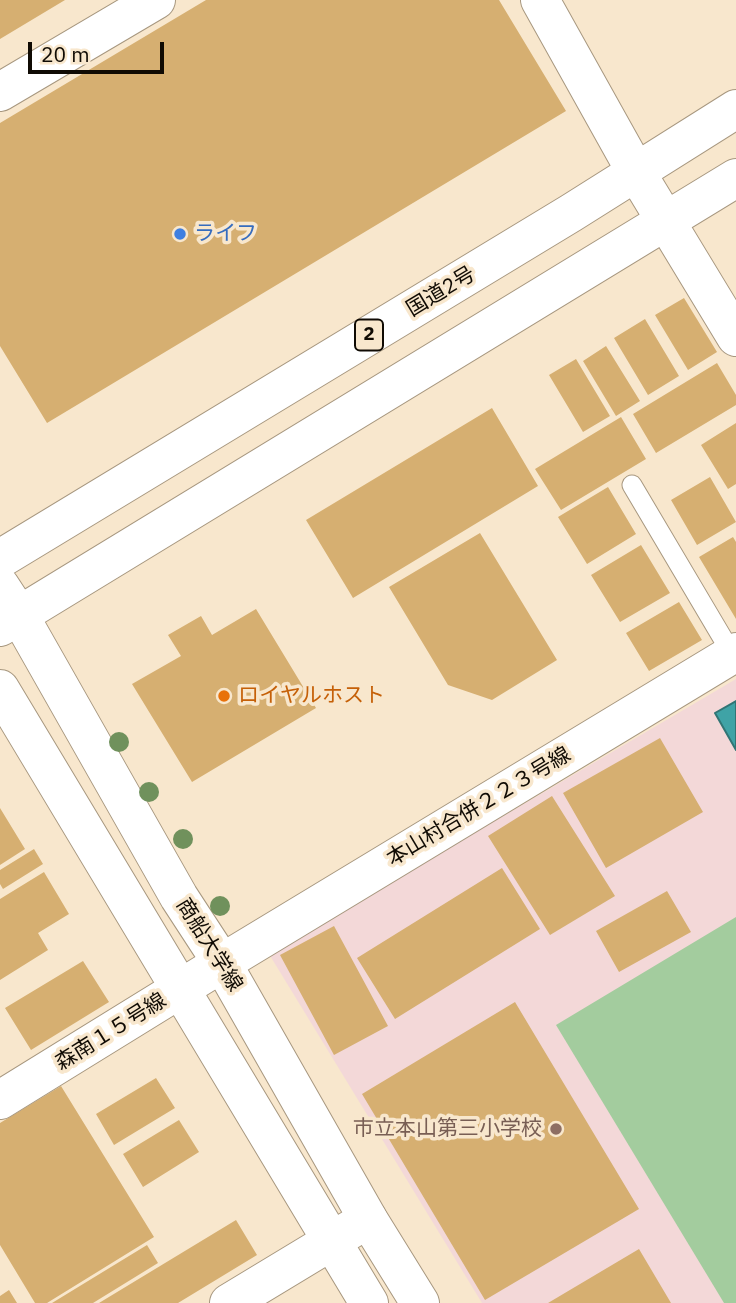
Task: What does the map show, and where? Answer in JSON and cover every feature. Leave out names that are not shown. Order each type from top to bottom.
[{"type":"main road","points":[[0,92],[156,0]]},
{"type":"main road","points":[[540,0],[636,172],[736,337]]},
{"type":"main road","name":"国道2号","points":[[0,559],[736,109]]},
{"type":"main road","points":[[6,609],[736,178]]},
{"type":"main road","name":"商船大学線","points":[[6,609],[179,897],[222,963],[368,1219],[420,1303]]},
{"type":"main road","name":"本山村合併２２３号線","points":[[222,963],[734,653]]},
{"type":"main road","points":[[0,690],[369,1303]]},
{"type":"main road","name":"森南１５号線","points":[[0,1100],[222,963]]},
{"type":"main road","points":[[229,1303],[368,1219]]},
{"type":"lane","points":[[632,485],[734,653]]},
{"type":"shaded area","name":"市立本山第三小学校","points":[[736,679],[736,1303],[482,1303],[269,954]]},
{"type":"green space","points":[[736,917],[736,1303],[724,1303],[556,1025]]},
{"type":"water","points":[[736,701],[736,750],[715,713]]},
{"type":"building","points":[[0,0],[65,0],[0,39]]},
{"type":"building","name":"ライフ","points":[[206,0],[499,0],[566,111],[47,423],[0,346],[0,123]]},
{"type":"building","points":[[684,298],[717,352],[688,370],[655,315]]},
{"type":"building","points":[[645,319],[679,376],[648,395],[614,338]]},
{"type":"building","points":[[606,346],[640,401],[616,416],[583,361]]},
{"type":"building","points":[[576,359],[610,416],[583,432],[549,375]]},
{"type":"building","points":[[717,363],[736,395],[736,405],[656,453],[633,414]]},
{"type":"building","points":[[492,408],[538,486],[353,598],[306,520]]},
{"type":"building","points":[[621,417],[646,459],[561,510],[535,469]]},
{"type":"building","points":[[736,423],[736,484],[728,489],[701,445]]},
{"type":"building","points":[[710,477],[736,522],[697,545],[671,500]]},
{"type":"building","points":[[608,487],[636,534],[587,564],[558,517]]},
{"type":"building","points":[[480,533],[557,660],[492,700],[448,685],[389,587]]},
{"type":"building","points":[[733,537],[736,542],[736,619],[699,557]]},
{"type":"building","points":[[641,545],[670,593],[620,622],[591,575]]},
{"type":"building","points":[[679,602],[702,640],[649,671],[626,633]]},
{"type":"building","name":"ロイヤルホスト","points":[[256,609],[316,708],[192,782],[132,684],[181,656],[168,635],[201,616],[212,635]]},
{"type":"building","points":[[660,738],[703,812],[606,868],[563,793]]},
{"type":"building","points":[[552,796],[615,896],[550,935],[488,836]]},
{"type":"building","points":[[0,808],[25,849],[0,865]]},
{"type":"building","points":[[34,849],[43,864],[3,889],[0,884],[0,870]]},
{"type":"building","points":[[502,868],[540,929],[395,1019],[357,958]]},
{"type":"building","points":[[44,872],[69,914],[38,933],[48,950],[0,980],[0,899]]},
{"type":"building","points":[[667,891],[691,932],[619,972],[596,931]]},
{"type":"building","points":[[334,926],[388,1026],[334,1055],[280,955]]},
{"type":"building","points":[[83,961],[109,1002],[31,1050],[5,1008]]},
{"type":"building","points":[[515,1002],[639,1209],[485,1300],[362,1094]]},
{"type":"building","points":[[156,1078],[175,1108],[114,1145],[96,1114]]},
{"type":"building","points":[[61,1086],[154,1237],[47,1303],[35,1303],[0,1245],[0,1123]]},
{"type":"building","points":[[179,1120],[199,1152],[143,1187],[123,1154]]},
{"type":"building","points":[[236,1220],[257,1255],[178,1303],[99,1303]]},
{"type":"building","points":[[147,1245],[158,1263],[93,1303],[52,1303]]},
{"type":"building","points":[[639,1249],[671,1303],[548,1303]]},
{"type":"building","points":[[9,1290],[17,1303],[0,1303],[0,1296]]},
{"type":"place","name":"ライフ","points":[[180,234]]},
{"type":"place","name":"ロイヤルホスト","points":[[224,696]]},
{"type":"place","name":"市立本山第三小学校","points":[[556,1129]]}]
